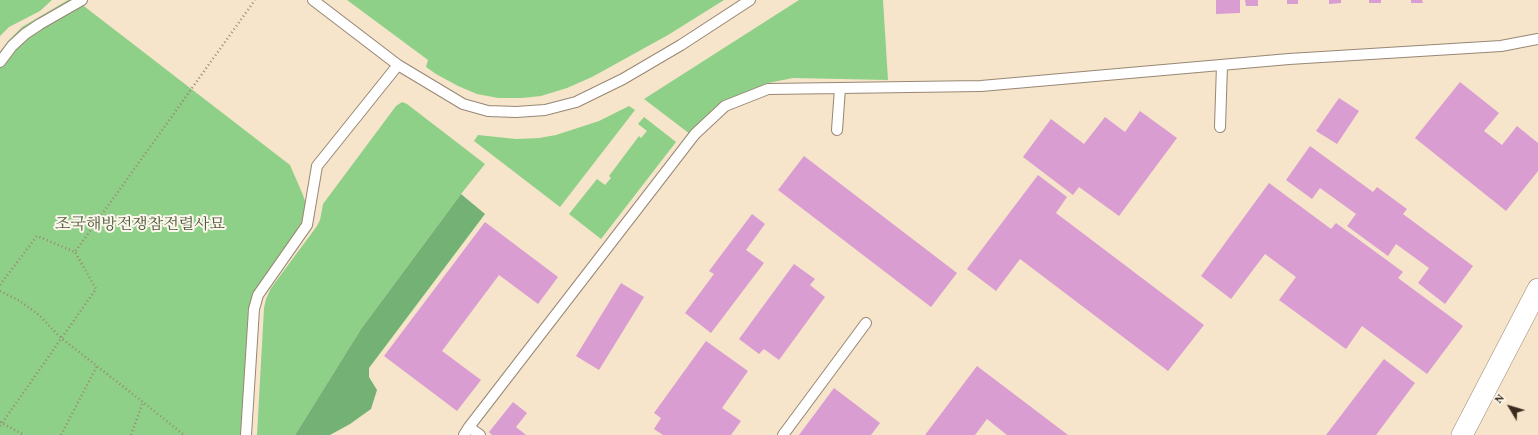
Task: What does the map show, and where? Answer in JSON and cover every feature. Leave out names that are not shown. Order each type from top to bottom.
[{"type":"street","points":[[1462,435],[1538,289]]},
{"type":"lane","points":[[0,62],[12,46],[25,34],[82,0]]},
{"type":"lane","points":[[313,0],[398,65],[463,104],[488,111],[516,112],[545,110],[576,102],[624,79],[681,45],[750,0]]},
{"type":"lane","points":[[480,435],[466,431],[695,134],[725,106],[768,88],[980,86],[1289,59],[1501,46],[1538,39]]},
{"type":"lane","points":[[246,435],[254,309],[258,295],[307,225],[317,166],[398,65]]},
{"type":"lane","points":[[1220,127],[1222,65]]},
{"type":"lane","points":[[837,130],[840,88]]},
{"type":"lane","points":[[783,435],[866,323]]},
{"type":"path","points":[[75,252],[255,0]]},
{"type":"path","points":[[0,285],[37,236],[75,252],[96,289],[0,426]]},
{"type":"path","points":[[0,291],[30,308],[39,315],[62,338],[184,435]]},
{"type":"path","points":[[61,435],[97,366]]},
{"type":"path","points":[[131,435],[143,402]]},
{"type":"path","points":[[2,423],[24,435]]},
{"type":"green space","points":[[0,0],[52,0],[40,11],[9,27],[0,36]]},
{"type":"green space","name":"조국해방전쟁참전렬사묘","points":[[68,0],[76,0],[290,165],[303,195],[312,223],[261,299],[257,312],[251,435],[0,435],[0,52],[8,41],[22,27]]},
{"type":"green space","points":[[347,0],[724,0],[668,35],[592,77],[567,88],[541,96],[498,98],[477,94],[436,74],[426,67],[428,60]]},
{"type":"green space","points":[[799,0],[883,0],[888,80],[793,78],[768,83],[723,103],[690,134],[644,99]]},
{"type":"green space","points":[[402,102],[407,104],[485,164],[361,329],[295,435],[257,435],[264,308],[266,299],[271,288],[317,226],[320,220],[323,204],[396,106]]},
{"type":"green space","points":[[629,106],[635,110],[560,207],[474,141],[478,135],[516,139],[539,138],[556,135],[599,121]]},
{"type":"green space","points":[[644,117],[676,142],[601,239],[569,214],[597,179],[605,185],[611,178],[609,176],[639,136],[641,138],[647,131],[638,124]]},
{"type":"green space","points":[[461,194],[485,214],[369,368],[369,377],[377,390],[371,409],[350,424],[330,435],[295,435],[361,329]]},
{"type":"building","points":[[1216,0],[1240,0],[1240,13],[1216,14]]},
{"type":"building","points":[[1245,0],[1258,0],[1258,6],[1246,6]]},
{"type":"building","points":[[1287,0],[1298,0],[1298,4],[1287,4]]},
{"type":"building","points":[[1329,0],[1341,0],[1341,3],[1329,4]]},
{"type":"building","points":[[1369,0],[1381,0],[1381,3],[1369,3]]},
{"type":"building","points":[[1411,0],[1422,0],[1423,3],[1411,3]]},
{"type":"building","points":[[1460,82],[1499,113],[1484,131],[1502,145],[1517,126],[1538,143],[1538,171],[1506,211],[1415,138]]},
{"type":"building","points":[[1339,98],[1359,111],[1337,144],[1316,131]]},
{"type":"building","points":[[1140,111],[1177,138],[1119,216],[1079,187],[1073,195],[1023,157],[1051,119],[1084,144],[1105,117],[1125,132]]},
{"type":"building","points":[[1310,146],[1373,192],[1377,187],[1407,209],[1403,214],[1473,266],[1445,304],[1418,283],[1429,268],[1396,244],[1388,256],[1347,226],[1356,214],[1320,188],[1312,199],[1286,180]]},
{"type":"building","points":[[804,156],[957,273],[931,307],[778,190]]},
{"type":"building","points":[[1038,175],[1067,197],[1056,213],[1204,325],[1168,371],[1020,259],[996,291],[967,269]]},
{"type":"building","points":[[1269,183],[1331,229],[1336,223],[1403,272],[1398,278],[1463,326],[1427,374],[1362,326],[1346,349],[1279,300],[1296,277],[1265,254],[1231,299],[1201,276]]},
{"type":"building","points":[[752,214],[765,224],[746,250],[764,263],[711,333],[685,313],[714,274],[709,271]]},
{"type":"building","points":[[485,222],[558,277],[538,304],[499,275],[442,351],[481,380],[457,411],[384,356]]},
{"type":"building","points":[[794,264],[815,279],[810,285],[825,297],[779,360],[764,349],[759,354],[739,339]]},
{"type":"building","points":[[621,283],[644,297],[599,370],[576,356]]},
{"type":"building","points":[[706,341],[748,371],[722,408],[741,421],[731,435],[663,435],[654,429],[661,418],[654,413]]},
{"type":"building","points":[[1384,359],[1415,383],[1376,435],[1326,435]]},
{"type":"building","points":[[977,366],[1068,435],[1007,435],[987,419],[975,435],[925,435]]},
{"type":"building","points":[[834,388],[880,423],[871,435],[799,435]]},
{"type":"building","points":[[513,402],[527,413],[516,427],[526,435],[492,435],[489,432]]}]
